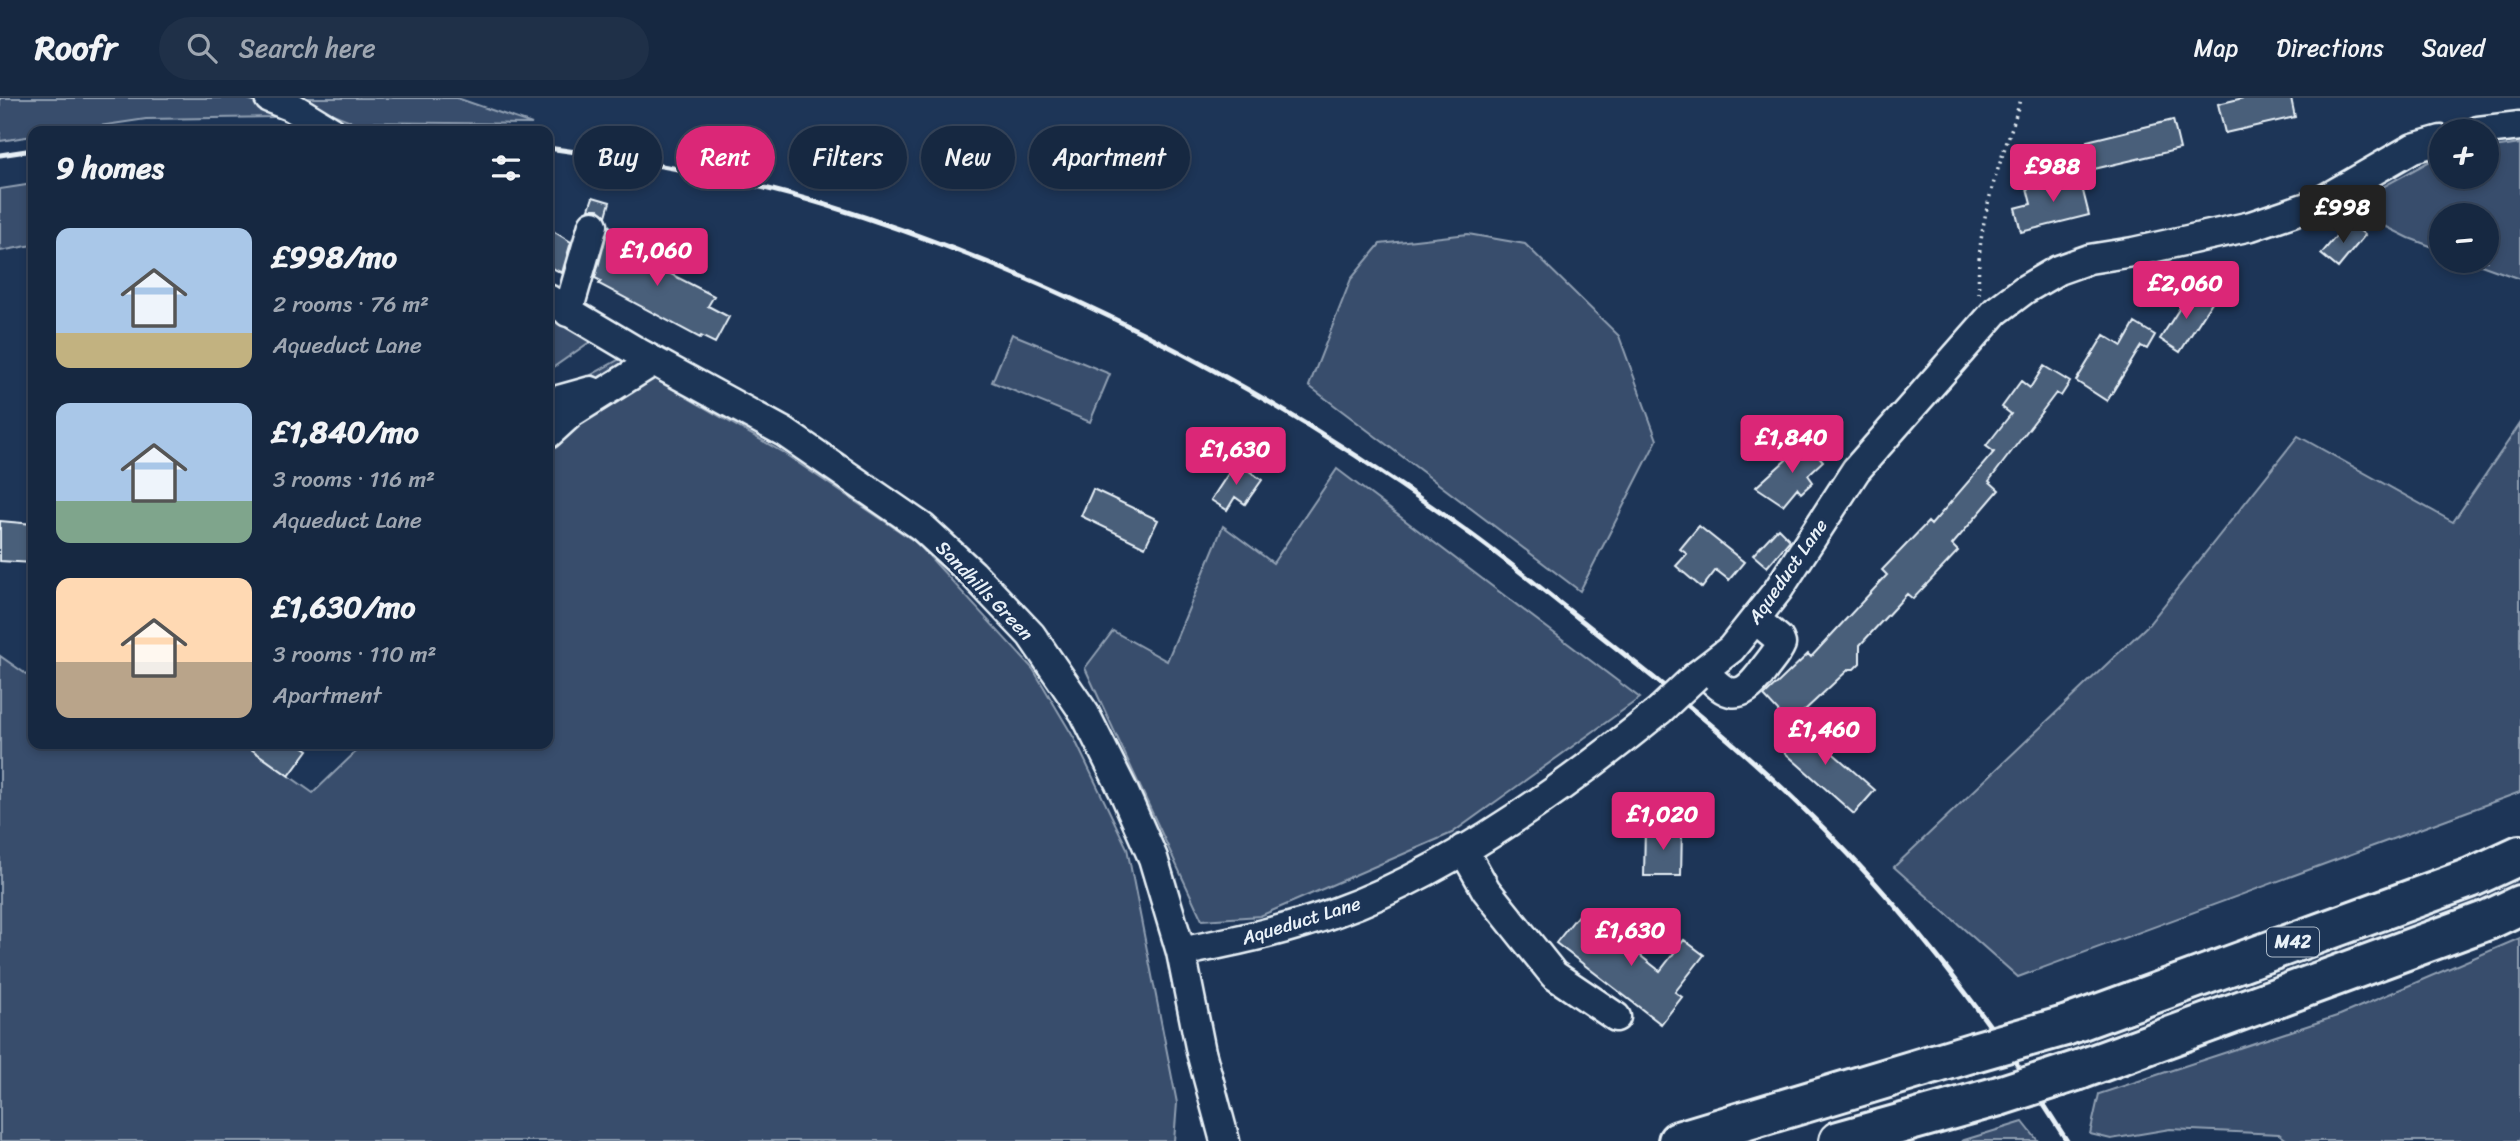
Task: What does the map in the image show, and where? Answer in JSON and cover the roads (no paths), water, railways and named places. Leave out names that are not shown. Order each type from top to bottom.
[{"type":"highway","name":"M42","points":[[1678,1141],[2064,1026],[2470,878],[2520,855]]},
{"type":"highway","name":"M42","points":[[1839,1141],[1999,1096],[2079,1070],[2488,920],[2520,905]]},
{"type":"street","points":[[269,98],[292,107],[323,126]]},
{"type":"street","points":[[2499,128],[2520,126]]},
{"type":"street","name":"Aqueduct Lane","points":[[1181,952],[1249,938],[1337,912],[1374,896],[1463,849],[1563,786],[1660,710],[1731,649],[1778,590],[1856,470],[1981,327],[2005,304],[2058,270],[2089,258],[2133,252],[2264,222],[2316,204],[2413,148],[2429,143]]},
{"type":"street","points":[[558,306],[593,225]]},
{"type":"street","name":"Sandhills Green","points":[[558,306],[654,362],[784,432],[922,527],[972,573],[1031,635],[1085,714],[1153,858],[1181,952],[1201,1052],[1225,1141]]},
{"type":"street","points":[[553,430],[571,413],[654,362]]},
{"type":"street","points":[[553,402],[617,384]]},
{"type":"street","points":[[1700,674],[1730,693],[1739,694],[1750,688],[1779,649],[1780,643],[1779,639],[1755,619]]},
{"type":"street","points":[[1463,849],[1486,890],[1555,975],[1616,1017]]},
{"type":"railway","points":[[553,149],[687,171],[789,194],[909,233],[994,265],[1077,301],[1237,383],[1390,478],[1493,551],[1633,661],[1718,730],[1799,804],[1874,881],[1943,964],[2008,1051],[2067,1141]]},
{"type":"railway","points":[[0,155],[28,151]]}]
